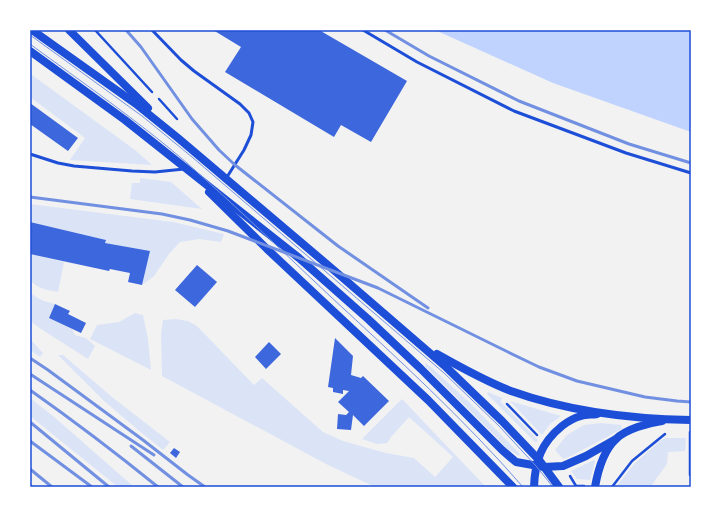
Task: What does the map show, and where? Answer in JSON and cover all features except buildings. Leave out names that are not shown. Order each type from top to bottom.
[{"type":"main road","points":[[32,30],[136,104],[178,138],[446,367],[502,421],[559,487]]},
{"type":"main road","points":[[69,30],[178,138]]},
{"type":"main road","points":[[30,51],[125,120],[299,258],[421,369],[502,450],[516,462],[563,466],[586,456],[616,438],[641,426],[674,419]]},
{"type":"main road","points":[[186,169],[264,246],[428,400],[513,487]]},
{"type":"main road","points":[[419,344],[470,372],[510,390],[552,403],[606,413],[691,420]]},
{"type":"main road","points":[[534,487],[545,443],[555,432],[566,423],[581,416],[606,413]]},
{"type":"main road","points":[[595,487],[602,461],[616,438]]},
{"type":"lane","points":[[152,30],[181,60],[240,104],[249,113],[253,122],[251,135],[244,150],[226,179]]},
{"type":"lane","points":[[363,30],[417,62],[514,111],[626,153],[691,173]]},
{"type":"lane","points":[[30,154],[58,163],[74,166],[155,172],[186,169]]},
{"type":"path","points":[[690,475],[691,431]]},
{"type":"path","points":[[612,487],[632,462],[669,432]]},
{"type":"shaded area","points":[[32,75],[135,150],[152,165],[70,160],[85,138],[30,97],[30,78]]},
{"type":"shaded area","points":[[140,178],[171,182],[202,209],[130,199],[132,183],[140,183]]},
{"type":"shaded area","points":[[30,204],[173,222],[224,234],[221,242],[199,239],[180,242],[169,254],[154,276],[142,285],[149,251],[105,243],[106,240],[30,222]]},
{"type":"shaded area","points":[[30,254],[64,262],[58,292],[39,287],[30,280]]},
{"type":"shaded area","points":[[30,292],[42,300],[55,304],[49,318],[72,329],[75,335],[86,338],[95,346],[88,359],[30,321]]},
{"type":"shaded area","points":[[135,313],[143,315],[148,339],[151,370],[90,339],[97,325],[119,322]]},
{"type":"shaded area","points":[[176,319],[188,321],[197,326],[254,385],[262,378],[323,432],[343,441],[357,445],[386,453],[414,458],[435,477],[453,457],[409,417],[387,443],[377,444],[362,439],[402,399],[486,487],[375,487],[326,464],[162,376],[161,334],[163,320]]},
{"type":"shaded area","points":[[30,339],[43,353],[40,357],[30,350]]},
{"type":"shaded area","points":[[58,355],[63,355],[112,397],[170,442],[163,450],[103,400]]},
{"type":"shaded area","points":[[425,363],[471,404],[520,454],[519,456],[506,448],[425,366]]},
{"type":"shaded area","points":[[488,392],[502,398],[501,402],[538,440],[536,443],[487,394]]},
{"type":"shaded area","points":[[30,398],[53,416],[134,487],[118,487],[30,416]]},
{"type":"shaded area","points":[[510,401],[561,416],[550,424],[542,435]]},
{"type":"shaded area","points":[[601,423],[621,425],[622,429],[563,459],[555,450],[567,435],[584,425]]},
{"type":"shaded area","points":[[668,438],[686,438],[685,451],[668,452],[667,464],[651,487],[616,487],[634,464],[659,442]]},
{"type":"shaded area","points":[[594,460],[595,462],[590,480],[577,479],[571,471]]},
{"type":"water","points":[[435,30],[691,30],[691,132],[553,83]]},
{"type":"tram line","points":[[30,35],[142,116],[444,373],[499,426],[553,487]]},
{"type":"tram line","points":[[30,44],[149,132],[205,179],[430,389],[501,462],[523,487]]},
{"type":"railway","points":[[126,30],[141,47],[192,119],[219,150],[235,165],[338,246],[428,308]]},
{"type":"railway","points":[[385,30],[429,56],[519,101],[629,144],[691,163]]},
{"type":"railway","points":[[30,197],[162,214],[228,231],[378,288],[539,367],[577,381],[645,397],[691,402]]},
{"type":"railway","points":[[30,358],[205,487]]},
{"type":"railway","points":[[30,374],[154,455]]},
{"type":"railway","points":[[30,390],[95,437],[158,487]]},
{"type":"railway","points":[[30,422],[109,487]]},
{"type":"railway","points":[[30,441],[92,487]]},
{"type":"railway","points":[[131,446],[183,487]]},
{"type":"railway","points":[[30,469],[52,487]]}]
